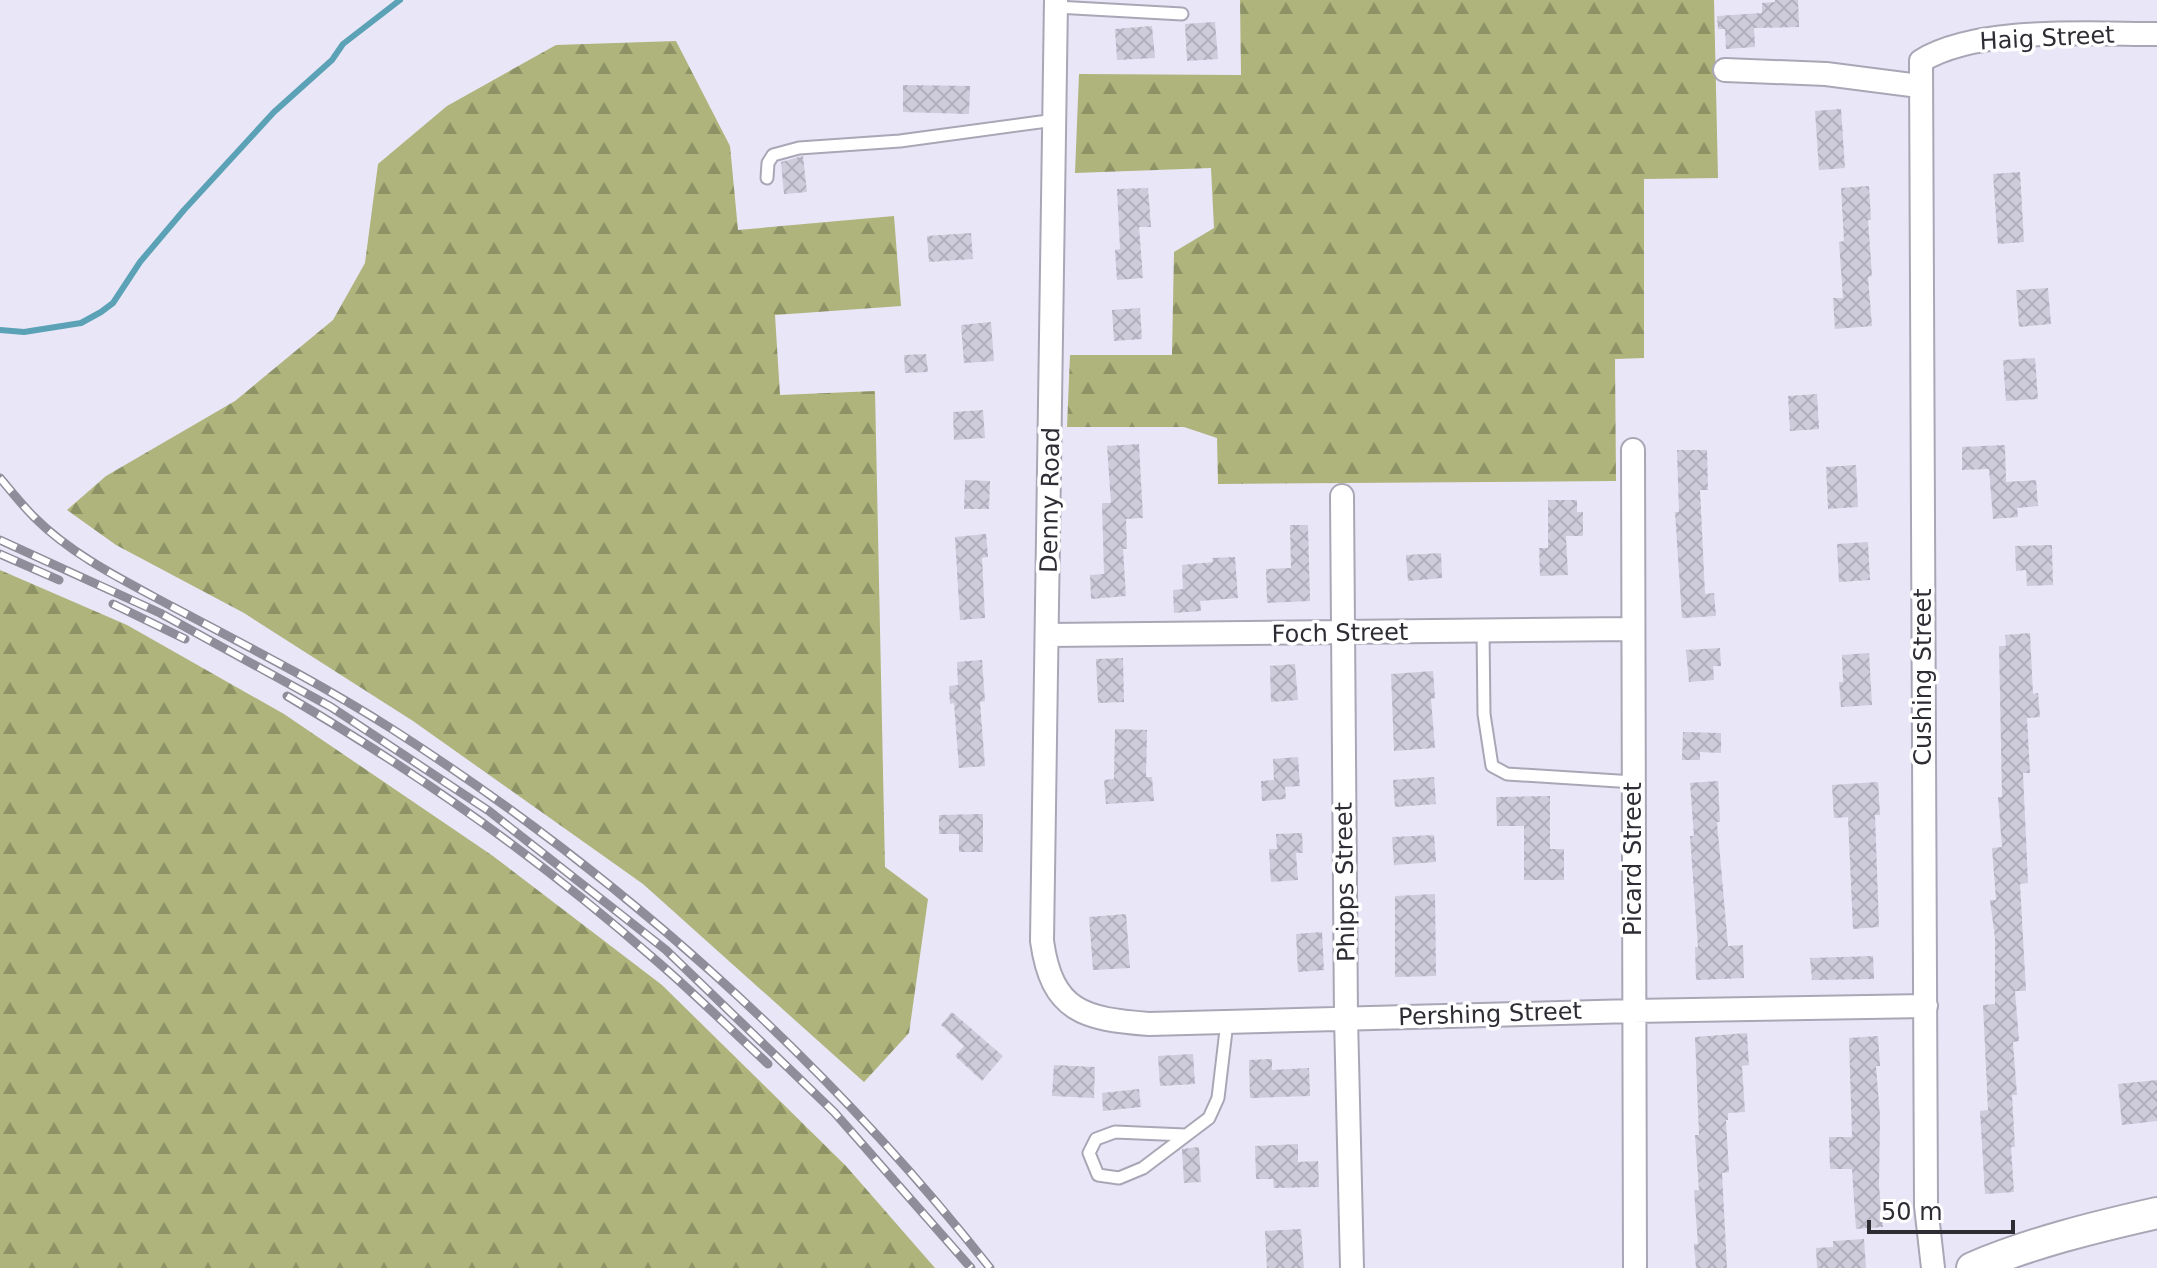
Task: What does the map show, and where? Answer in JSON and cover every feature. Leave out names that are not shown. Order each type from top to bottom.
[{"type":"main road","points":[[1972,1268],[1997,1257],[2097,1227],[2157,1213]]},
{"type":"street","name":"Denny Road","points":[[1056,4],[1042,941],[1046,969],[1060,996]]},
{"type":"street","name":"Haig Street","points":[[1919,86],[1921,61],[1938,50],[1964,43],[1998,37],[2157,34]]},
{"type":"street","points":[[1725,70],[1826,74],[1919,86]]},
{"type":"street","name":"Cushing Street","points":[[1919,86],[1926,1206],[1933,1268]]},
{"type":"street","name":"Picard Street","points":[[1633,450],[1635,1268]]},
{"type":"street","name":"Phipps Street","points":[[1342,496],[1346,1018],[1352,1268]]},
{"type":"street","name":"Foch Street","points":[[1048,635],[1632,629]]},
{"type":"street","name":"Pershing Street","points":[[1060,996],[1084,1012],[1110,1021],[1149,1024],[1926,1006]]},
{"type":"lane","points":[[1056,4],[1182,14]]},
{"type":"lane","points":[[767,178],[768,163],[773,155],[799,148],[900,141],[1055,120]]},
{"type":"lane","points":[[1483,631],[1484,714],[1492,766],[1507,774],[1634,782]]},
{"type":"lane","points":[[1185,1135],[1115,1132],[1096,1139],[1089,1153],[1098,1175],[1119,1178],[1143,1168],[1209,1118],[1218,1098],[1227,1022]]},
{"type":"green space","points":[[1240,0],[1714,0],[1718,178],[1644,179],[1644,358],[1615,359],[1616,481],[1218,484],[1217,438],[1184,427],[1067,427],[1070,355],[1172,355],[1174,252],[1214,228],[1211,168],[1075,173],[1079,74],[1241,75]]},
{"type":"green space","points":[[676,41],[730,146],[738,230],[894,216],[901,306],[775,315],[780,395],[875,391],[885,867],[928,899],[909,1033],[864,1082],[643,884],[413,721],[244,613],[116,545],[67,510],[106,476],[235,401],[333,320],[365,263],[378,164],[447,106],[556,45]]},
{"type":"green space","points":[[0,570],[127,625],[284,714],[493,856],[662,985],[846,1166],[935,1268],[0,1268]]},
{"type":"building","points":[[1798,0],[1799,27],[1754,28],[1755,47],[1726,49],[1725,29],[1718,29],[1717,16],[1762,13],[1762,3]]},
{"type":"building","points":[[1215,22],[1218,59],[1187,61],[1185,24]]},
{"type":"building","points":[[1152,26],[1155,58],[1117,60],[1115,29]]},
{"type":"building","points":[[903,85],[970,86],[969,114],[903,112]]},
{"type":"building","points":[[1841,109],[1845,168],[1819,170],[1815,111]]},
{"type":"building","points":[[803,156],[807,192],[784,194],[781,162]]},
{"type":"building","points":[[2020,172],[2024,242],[1998,244],[1993,174]]},
{"type":"building","points":[[1869,186],[1872,276],[1868,277],[1872,326],[1835,329],[1833,298],[1843,298],[1839,242],[1844,241],[1841,188]]},
{"type":"building","points":[[1148,188],[1151,227],[1139,227],[1143,278],[1117,280],[1115,250],[1120,249],[1117,189]]},
{"type":"building","points":[[971,233],[973,259],[929,262],[927,236]]},
{"type":"building","points":[[2048,288],[2051,324],[2019,327],[2016,290]]},
{"type":"building","points":[[1140,308],[1142,339],[1114,341],[1112,310]]},
{"type":"building","points":[[991,322],[994,361],[964,363],[961,325]]},
{"type":"building","points":[[926,354],[928,372],[905,373],[904,355]]},
{"type":"building","points":[[2035,358],[2038,399],[2006,401],[2003,360]]},
{"type":"building","points":[[1817,394],[1819,429],[1790,431],[1788,396]]},
{"type":"building","points":[[983,410],[985,438],[954,440],[953,412]]},
{"type":"building","points":[[1139,444],[1143,518],[1126,519],[1127,549],[1123,549],[1126,596],[1091,599],[1090,575],[1104,574],[1102,503],[1111,503],[1107,446]]},
{"type":"building","points":[[2005,445],[2006,482],[2036,480],[2038,506],[2017,508],[2018,517],[1993,519],[1989,469],[1962,470],[1962,447]]},
{"type":"building","points":[[1677,450],[1707,450],[1708,490],[1700,490],[1705,594],[1714,593],[1716,616],[1682,618],[1675,512],[1679,512]]},
{"type":"building","points":[[1856,465],[1858,507],[1828,509],[1826,467]]},
{"type":"building","points":[[965,480],[990,481],[989,509],[964,509]]},
{"type":"building","points":[[1548,500],[1577,500],[1577,512],[1583,512],[1583,536],[1566,536],[1568,575],[1540,576],[1539,548],[1548,548]]},
{"type":"building","points":[[1290,525],[1308,525],[1310,601],[1267,603],[1266,569],[1291,568]]},
{"type":"building","points":[[986,534],[988,557],[982,558],[985,618],[960,620],[955,537]]},
{"type":"building","points":[[1868,542],[1870,580],[1839,582],[1837,544]]},
{"type":"building","points":[[2052,545],[2053,585],[2027,586],[2026,570],[2016,571],[2015,546]]},
{"type":"building","points":[[1441,553],[1442,578],[1408,581],[1406,555]]},
{"type":"building","points":[[1235,557],[1238,598],[1200,601],[1201,611],[1174,613],[1173,590],[1183,589],[1182,565],[1213,562],[1212,558]]},
{"type":"building","points":[[2030,633],[2033,694],[2038,693],[2040,717],[2027,718],[2030,773],[2023,773],[2028,883],[2020,884],[2026,991],[2015,991],[2019,1041],[2013,1042],[2017,1095],[2012,1095],[2014,1192],[1985,1194],[1980,1111],[1988,1110],[1983,1005],[1995,1004],[1995,938],[1990,900],[1996,900],[1992,848],[2002,847],[1998,797],[2002,797],[1999,646],[2006,646],[2005,635]]},
{"type":"building","points":[[1720,648],[1721,666],[1713,666],[1714,680],[1689,682],[1686,650]]},
{"type":"building","points":[[1869,653],[1872,705],[1841,707],[1839,682],[1843,682],[1842,655]]},
{"type":"building","points":[[1123,658],[1124,702],[1098,703],[1096,659]]},
{"type":"building","points":[[982,660],[985,701],[980,702],[985,766],[959,768],[954,703],[950,704],[949,686],[958,685],[957,662]]},
{"type":"building","points":[[1295,664],[1298,700],[1271,702],[1270,666]]},
{"type":"building","points":[[1433,671],[1435,698],[1431,699],[1435,748],[1394,751],[1391,674]]},
{"type":"building","points":[[1115,729],[1147,730],[1146,777],[1152,777],[1154,801],[1106,804],[1104,780],[1114,779]]},
{"type":"building","points":[[1683,732],[1721,733],[1721,753],[1700,752],[1700,760],[1682,760]]},
{"type":"building","points":[[1298,757],[1300,786],[1285,787],[1286,799],[1262,801],[1261,781],[1274,780],[1273,759]]},
{"type":"building","points":[[1434,777],[1436,804],[1395,807],[1393,780]]},
{"type":"building","points":[[1718,781],[1720,822],[1717,822],[1728,946],[1743,945],[1744,978],[1696,980],[1695,947],[1698,947],[1690,836],[1694,836],[1690,783]]},
{"type":"building","points":[[1878,782],[1880,815],[1875,815],[1879,927],[1853,929],[1848,817],[1834,818],[1832,785]]},
{"type":"building","points":[[1550,796],[1550,849],[1564,849],[1564,880],[1524,880],[1524,826],[1497,826],[1496,797]]},
{"type":"building","points":[[983,814],[983,852],[959,852],[959,834],[939,834],[939,815]]},
{"type":"building","points":[[1302,833],[1303,853],[1296,853],[1298,880],[1271,882],[1269,849],[1277,849],[1276,834]]},
{"type":"building","points":[[1434,835],[1436,862],[1394,865],[1392,837]]},
{"type":"building","points":[[1435,894],[1436,976],[1395,977],[1395,896]]},
{"type":"building","points":[[1126,914],[1130,968],[1093,970],[1089,917]]},
{"type":"building","points":[[1322,932],[1324,970],[1298,972],[1296,934]]},
{"type":"building","points":[[1873,956],[1874,979],[1812,980],[1810,958]]},
{"type":"building","points":[[952,1012],[1003,1056],[982,1081],[955,1056],[964,1046],[941,1025]]},
{"type":"building","points":[[1747,1033],[1749,1065],[1742,1066],[1745,1112],[1728,1113],[1726,1120],[1729,1172],[1722,1173],[1727,1268],[1696,1268],[1694,1244],[1698,1244],[1694,1190],[1699,1190],[1695,1135],[1699,1135],[1695,1037]]},
{"type":"building","points":[[1878,1036],[1879,1187],[1883,1227],[1856,1229],[1852,1169],[1830,1169],[1829,1137],[1852,1137],[1849,1038]]},
{"type":"building","points":[[1193,1054],[1195,1084],[1160,1086],[1158,1056]]},
{"type":"building","points":[[1272,1059],[1272,1070],[1309,1068],[1310,1096],[1250,1098],[1249,1060]]},
{"type":"building","points":[[1054,1065],[1095,1067],[1094,1098],[1052,1096]]},
{"type":"building","points":[[2157,1080],[2157,1121],[2122,1125],[2118,1084]]},
{"type":"building","points":[[1139,1089],[1141,1107],[1103,1111],[1102,1093]]},
{"type":"building","points":[[1298,1144],[1298,1162],[1318,1161],[1319,1187],[1274,1188],[1273,1179],[1256,1179],[1255,1146]]},
{"type":"building","points":[[1199,1147],[1201,1182],[1184,1183],[1182,1149]]},
{"type":"building","points":[[1301,1229],[1304,1268],[1267,1268],[1265,1231]]},
{"type":"building","points":[[1864,1239],[1866,1268],[1817,1268],[1816,1248],[1833,1247],[1833,1241]]},
{"type":"waterway","points":[[0,330],[24,332],[81,323],[113,303],[140,262],[274,112],[332,60],[343,44],[400,0]]},
{"type":"railway","points":[[0,478],[34,517],[82,556],[311,681],[392,729],[557,844],[636,907],[713,973],[858,1115],[926,1190],[990,1268]]},
{"type":"railway","points":[[0,540],[160,613],[331,707],[489,811],[666,950],[834,1112],[971,1268]]},
{"type":"railway","points":[[0,554],[59,580]]},
{"type":"railway","points":[[113,604],[185,639]]},
{"type":"railway","points":[[287,696],[429,786],[566,885],[652,957],[768,1064]]}]
